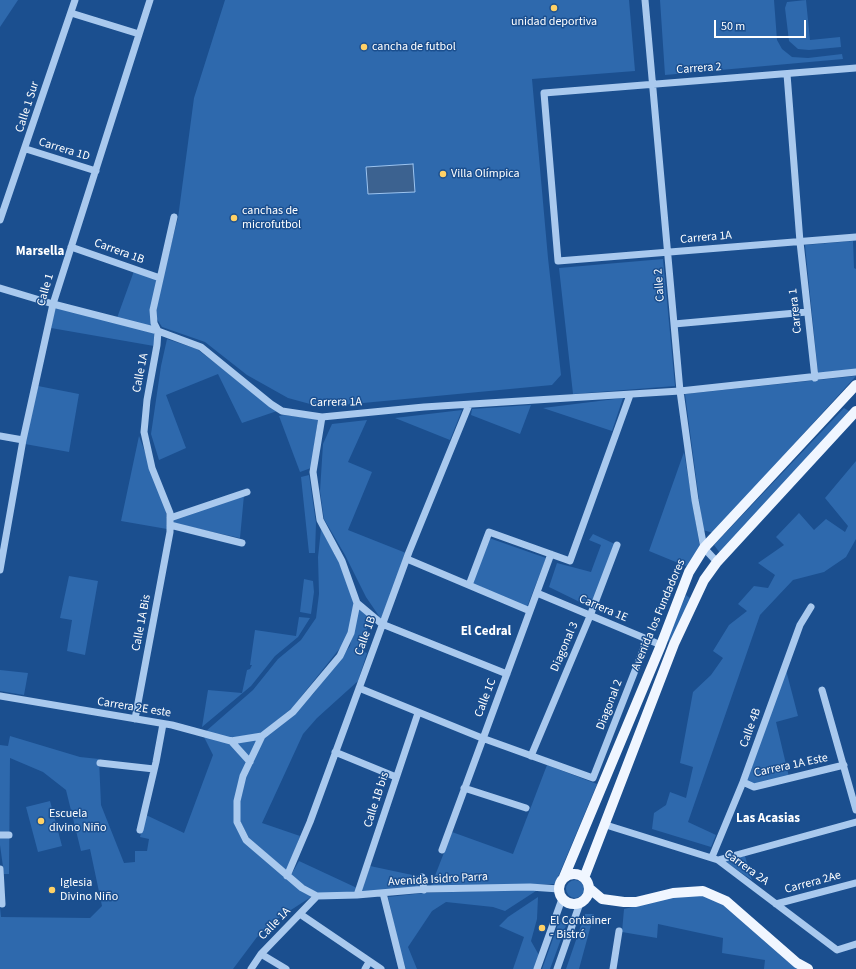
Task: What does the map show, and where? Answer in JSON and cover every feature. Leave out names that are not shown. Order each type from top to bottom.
[{"type":"main road","name":"Avenida los Fundadores","points":[[564,877],[661,645],[689,572],[704,548],[856,385]]},
{"type":"main road","points":[[808,969],[797,963],[726,901],[703,891],[674,893],[636,902],[624,902],[602,899],[586,883],[574,874],[564,877],[561,894],[568,903],[580,903],[586,897],[586,883],[606,825],[674,644],[704,580],[717,562],[856,411]]},
{"type":"street","name":"Calle 1 Sur","points":[[0,220],[26,149],[75,0]]},
{"type":"street","name":"Calle 1","points":[[0,570],[23,440],[53,304],[150,0]]},
{"type":"street","name":"Calle 2","points":[[645,0],[669,252],[680,391],[694,500],[704,548]]},
{"type":"street","points":[[71,13],[139,34]]},
{"type":"street","name":"Carrera 2","points":[[558,261],[544,93],[653,83],[856,68]]},
{"type":"street","name":"Carrera 1","points":[[787,74],[800,242],[815,378]]},
{"type":"street","name":"Carrera 1D","points":[[26,149],[96,171]]},
{"type":"street","name":"Calle 1A","points":[[170,525],[145,445],[144,432],[147,400],[157,345],[158,331],[154,323],[154,310],[174,217]]},
{"type":"street","name":"Carrera 1A","points":[[558,261],[856,237]]},
{"type":"street","name":"Carrera 1B","points":[[70,247],[160,278]]},
{"type":"street","name":"Carrera 1A","points":[[0,288],[53,304],[158,331],[201,347],[271,404],[282,411],[322,417],[469,405],[680,391]]},
{"type":"street","points":[[674,324],[807,312]]},
{"type":"street","points":[[680,391],[815,378],[856,372]]},
{"type":"street","points":[[469,585],[489,532],[570,561],[630,394]]},
{"type":"street","name":"Calle 1B","points":[[287,876],[310,822],[358,688],[407,559],[469,405]]},
{"type":"street","points":[[322,417],[313,472],[320,520],[342,561],[357,603],[382,624],[507,674]]},
{"type":"street","points":[[0,436],[23,440]]},
{"type":"street","points":[[170,525],[247,492]]},
{"type":"street","points":[[170,525],[242,543]]},
{"type":"street","name":"Calle 1A Bis","points":[[135,719],[170,525]]},
{"type":"street","name":"Diagonal 3","points":[[531,756],[590,616],[617,545]]},
{"type":"street","points":[[704,548],[717,562]]},
{"type":"street","name":"Calle 1C","points":[[442,850],[551,554]]},
{"type":"street","points":[[407,559],[530,611]]},
{"type":"street","name":"Carrera 1E","points":[[537,593],[661,645]]},
{"type":"street","points":[[317,896],[302,888],[246,840],[237,822],[237,801],[243,776],[262,736],[294,712],[340,656],[351,633],[357,603]]},
{"type":"street","name":"Calle 4B","points":[[715,858],[800,625],[811,607]]},
{"type":"street","name":"Diagonal 2","points":[[531,756],[593,778],[647,640]]},
{"type":"street","points":[[358,688],[418,713],[531,756]]},
{"type":"street","points":[[822,690],[856,810]]},
{"type":"street","name":"Carrera 2E este","points":[[0,696],[163,724],[172,724],[231,741],[262,736]]},
{"type":"street","name":"Calle 1B bis","points":[[357,895],[418,713]]},
{"type":"street","points":[[140,830],[163,724]]},
{"type":"street","points":[[231,741],[250,762]]},
{"type":"street","points":[[335,752],[396,777]]},
{"type":"street","points":[[100,763],[154,769]]},
{"type":"street","name":"Carrera 1A Este","points":[[743,782],[754,788],[844,765]]},
{"type":"street","points":[[464,788],[526,808]]},
{"type":"street","points":[[715,858],[856,822]]},
{"type":"street","name":"Carrera 2A","points":[[606,825],[715,858],[837,950],[856,944]]},
{"type":"street","points":[[0,835],[9,835]]},
{"type":"street","points":[[0,869],[2,904]]},
{"type":"street","points":[[422,877],[424,890]]},
{"type":"street","name":"Carrera 2Ae","points":[[776,904],[856,882]]},
{"type":"street","name":"Avenida Isidro Parra","points":[[317,896],[357,895],[424,890],[530,887],[561,894]]},
{"type":"street","points":[[383,893],[402,969]]},
{"type":"street","points":[[537,969],[553,929],[561,894]]},
{"type":"street","name":"Calle 1A","points":[[251,969],[261,954],[317,896]]},
{"type":"street","points":[[557,969],[580,903]]},
{"type":"street","points":[[300,914],[381,969]]},
{"type":"street","points":[[613,969],[619,931]]},
{"type":"street","points":[[261,954],[286,969]]},
{"type":"street","points":[[365,969],[369,962]]},
{"type":"shaded area","points":[[0,0],[18,0],[0,27]]},
{"type":"shaded area","points":[[225,0],[629,0],[635,71],[532,79],[548,258],[561,375],[552,385],[321,407],[288,398],[247,375],[205,342],[162,327],[155,316],[162,279],[178,218],[194,98]]},
{"type":"shaded area","points":[[660,0],[774,0],[777,40],[782,49],[792,57],[808,58],[842,54],[843,59],[665,75]]},
{"type":"shaded area","points":[[806,0],[810,40],[840,37],[841,47],[809,50],[798,49],[789,41],[785,8],[787,2]]},
{"type":"shaded area","points":[[413,164],[415,192],[368,194],[366,167]]},
{"type":"shaded area","points":[[853,241],[854,268],[856,269],[856,369],[818,373],[805,245]]},
{"type":"shaded area","points":[[663,259],[675,386],[573,394],[559,268]]},
{"type":"shaded area","points":[[134,271],[157,279],[155,329],[117,318]]},
{"type":"shaded area","points":[[55,307],[154,333],[154,346],[51,328]]},
{"type":"shaded area","points":[[167,339],[197,349],[277,411],[242,423],[218,374],[166,395],[186,448],[159,460],[151,434],[161,366]]},
{"type":"shaded area","points":[[856,376],[713,533],[703,530],[685,394]]},
{"type":"shaded area","points":[[38,386],[79,394],[69,452],[25,444]]},
{"type":"shaded area","points":[[623,398],[612,431],[543,408]]},
{"type":"shaded area","points":[[531,405],[520,434],[471,415],[472,409]]},
{"type":"shaded area","points":[[844,408],[849,411],[720,553],[714,545]]},
{"type":"shaded area","points":[[462,410],[450,440],[395,418]]},
{"type":"shaded area","points":[[284,415],[318,419],[311,468],[300,472],[279,416]]},
{"type":"shaded area","points":[[367,420],[348,462],[372,472],[348,530],[406,553],[381,619],[366,597],[345,555],[324,519],[320,491],[323,444],[332,424]]},
{"type":"shaded area","points":[[139,436],[166,509],[167,529],[121,521]]},
{"type":"shaded area","points":[[684,452],[700,548],[688,567],[649,551]]},
{"type":"shaded area","points":[[856,461],[856,539],[846,557],[824,572],[793,580],[760,615],[688,822],[716,835],[711,847],[652,829],[654,813],[666,805],[670,792],[686,798],[693,767],[680,763],[693,692],[711,675],[723,658],[713,651],[729,625],[747,611],[738,604],[754,586],[768,588],[775,575],[758,563],[784,545],[776,537],[799,513],[814,530],[826,519],[845,532],[848,526],[825,498]]},
{"type":"shaded area","points":[[309,475],[316,523],[315,553],[309,553],[301,477]]},
{"type":"shaded area","points":[[244,495],[240,538],[172,523],[172,519]]},
{"type":"shaded area","points":[[321,529],[339,562],[354,603],[349,630],[344,643],[292,708],[262,733],[231,738],[205,732],[253,690],[278,659],[301,640],[316,618],[319,594],[318,557]]},
{"type":"shaded area","points":[[593,534],[617,545],[592,608],[549,587],[557,563],[591,572],[601,545],[589,540]]},
{"type":"shaded area","points":[[489,538],[546,558],[527,607],[471,583]]},
{"type":"shaded area","points":[[69,576],[98,581],[85,655],[67,651],[72,620],[60,618]]},
{"type":"shaded area","points":[[304,579],[313,581],[314,592],[311,614],[300,612]]},
{"type":"shaded area","points":[[686,595],[691,599],[670,642],[667,640]]},
{"type":"shaded area","points":[[358,608],[371,618],[359,650],[367,653],[358,681],[317,718],[303,734],[262,823],[300,836],[287,871],[249,838],[240,821],[239,802],[245,777],[264,738],[313,694],[350,646]]},
{"type":"shaded area","points":[[299,617],[310,618],[298,637],[275,656],[251,686],[202,727],[208,690],[242,693],[247,670],[250,669],[252,665],[250,665],[255,630],[296,636]]},
{"type":"shaded area","points":[[0,670],[28,673],[24,695],[0,691]]},
{"type":"shaded area","points":[[786,670],[798,716],[776,722],[789,777],[755,785],[745,781]]},
{"type":"shaded area","points":[[203,735],[230,742],[248,763],[235,801],[241,835],[311,897],[277,919],[257,937],[233,969],[0,969],[0,907],[1,917],[90,918],[102,906],[90,849],[81,851],[66,790],[43,772],[10,758],[9,874],[4,874],[0,845],[0,745],[8,746],[10,736],[80,757],[99,759],[101,805],[124,863],[135,862],[135,851],[147,851],[149,839],[140,837],[146,815],[184,833],[213,755]]},
{"type":"shaded area","points":[[260,738],[249,760],[235,742]]},
{"type":"shaded area","points":[[547,765],[597,784],[555,884],[431,886],[452,832],[513,854]]},
{"type":"shaded area","points":[[50,801],[62,846],[38,852],[26,807]]},
{"type":"shaded area","points":[[745,856],[752,880],[724,861]]},
{"type":"shaded area","points":[[299,861],[357,888],[355,893],[318,894],[303,886],[291,875]]},
{"type":"shaded area","points":[[370,866],[417,876],[419,887],[361,892]]},
{"type":"shaded area","points":[[575,880],[581,883],[584,889],[581,895],[575,898],[569,895],[566,889],[569,883]]},
{"type":"shaded area","points":[[539,889],[505,911],[493,907],[446,902],[432,911],[408,947],[417,969],[406,969],[399,947],[388,897],[424,893]]},
{"type":"shaded area","points":[[703,894],[725,903],[803,969],[764,969],[765,960],[722,953],[723,938],[658,924],[657,938],[622,932],[624,909],[674,897]]},
{"type":"shaded area","points":[[538,897],[537,919],[531,941],[540,957],[535,969],[513,969],[524,937],[499,926],[508,917]]},
{"type":"shaded area","points":[[585,914],[594,914],[579,969],[566,969]]},
{"type":"shaded area","points":[[559,922],[567,923],[550,969],[542,969]]},
{"type":"place","name":"unidad deportiva","points":[[554,8]]},
{"type":"place","name":"cancha de futbol","points":[[364,47]]},
{"type":"place","name":"Villa Olímpica","points":[[443,174]]},
{"type":"place","name":"canchas de microfutbol","points":[[234,218]]},
{"type":"place","name":"Escuela divino Niño","points":[[41,821]]},
{"type":"place","name":"Iglesia Divino Niño","points":[[52,890]]},
{"type":"place","name":"El Container - Bistró","points":[[542,928]]},
{"type":"district","name":"Marsella","points":[[40,252]]},
{"type":"district","name":"El Cedral","points":[[486,632]]},
{"type":"district","name":"Las Acasias","points":[[768,819]]}]
